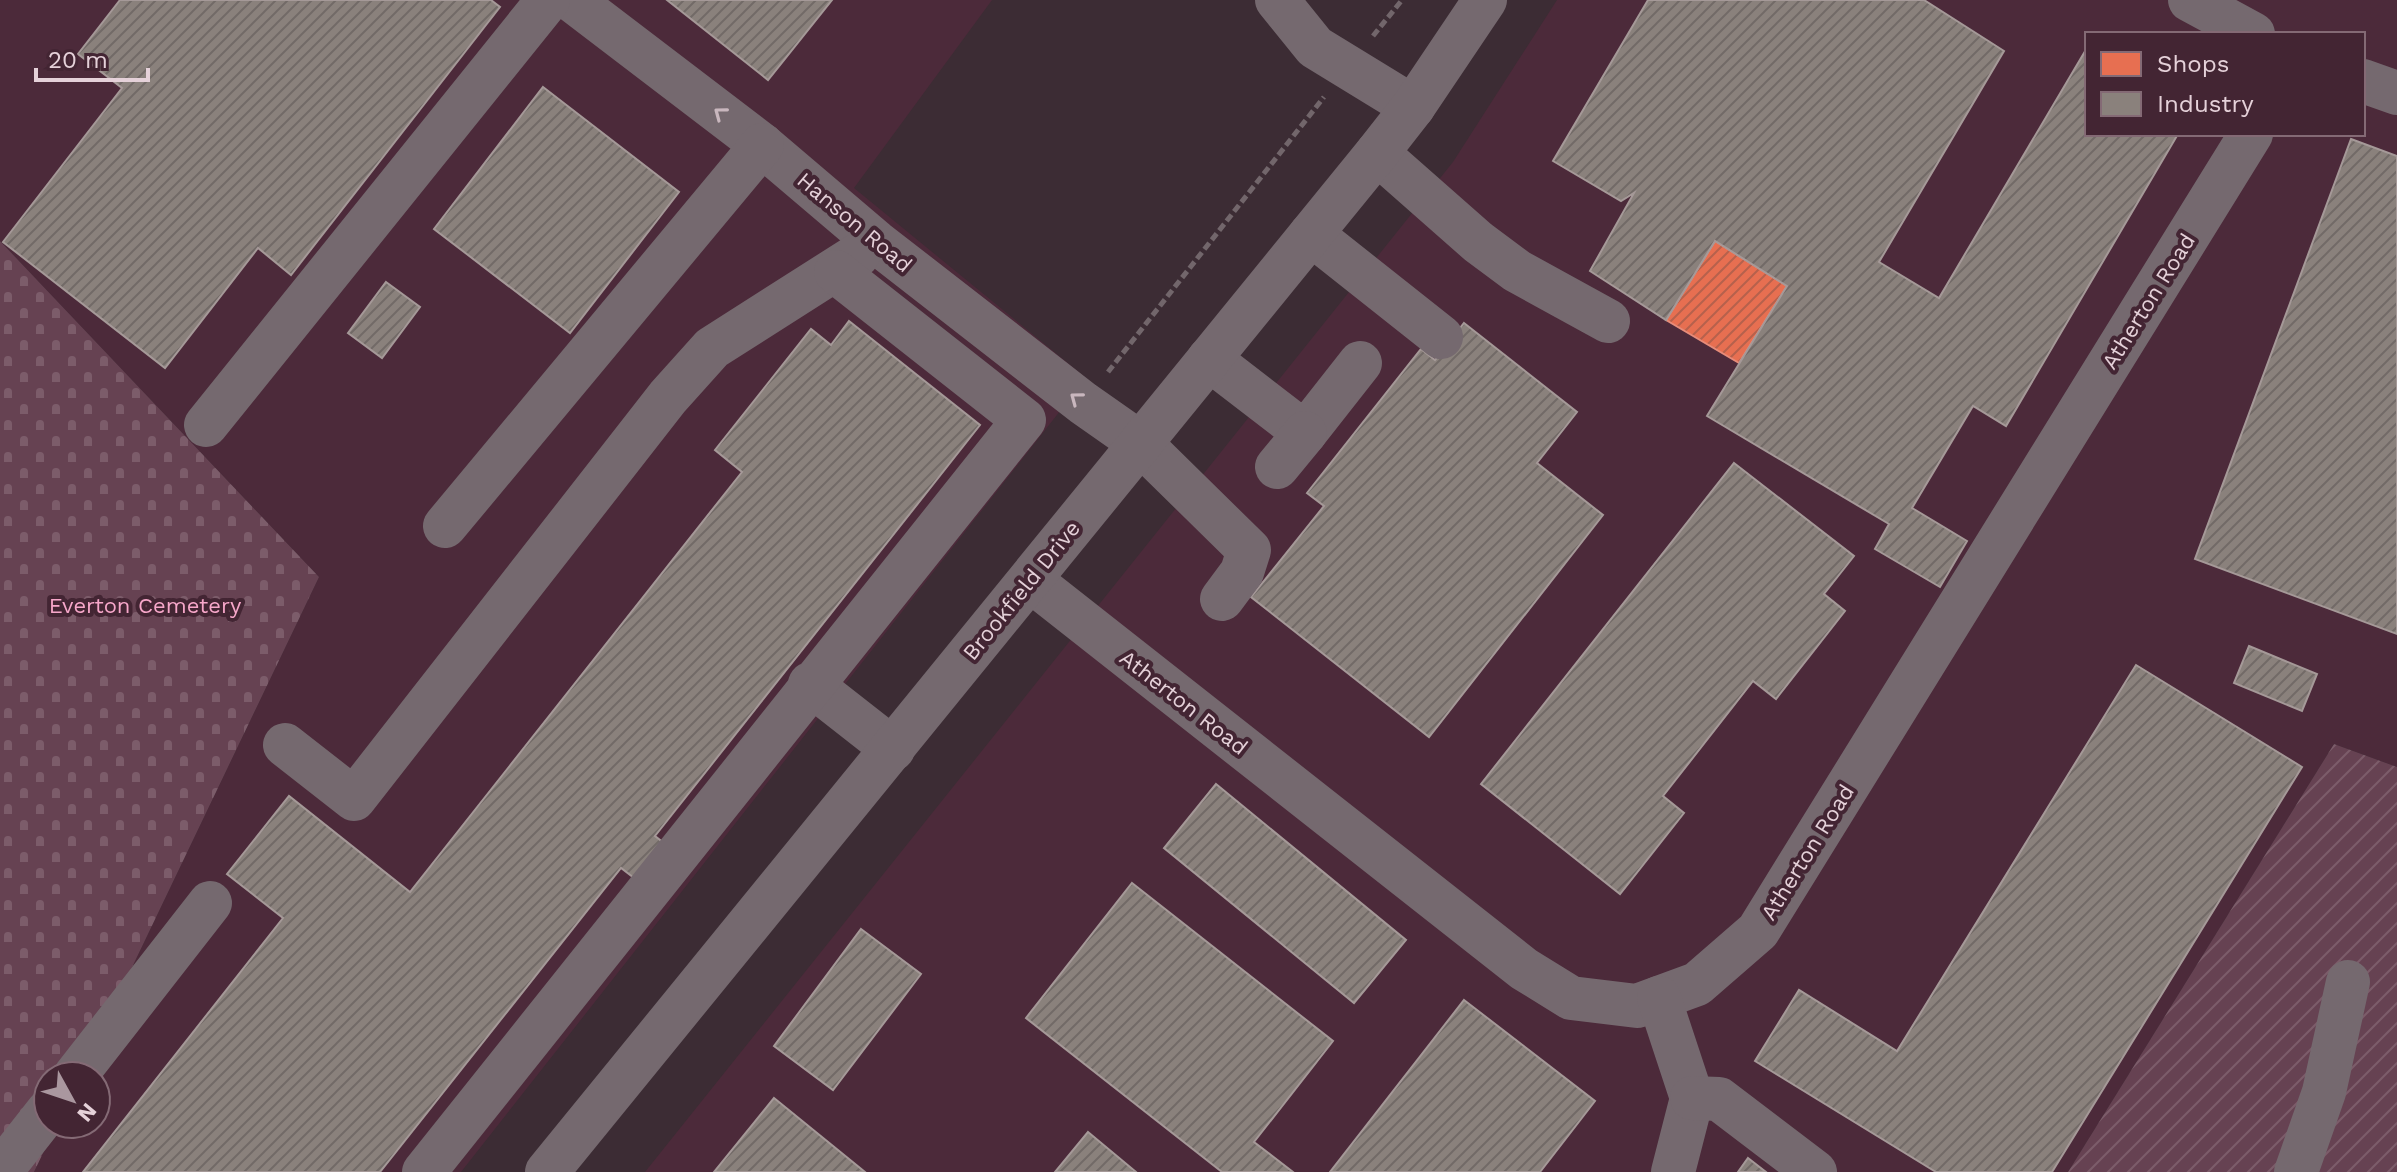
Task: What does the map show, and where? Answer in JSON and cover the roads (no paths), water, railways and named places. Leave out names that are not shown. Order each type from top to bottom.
[{"type":"street","points":[[206,425],[548,0]]},
{"type":"street","name":"Hanson Road","points":[[572,0],[762,145],[876,242],[1083,403],[1140,443],[1249,550],[1242,572],[1222,599]]},
{"type":"street","points":[[1277,0],[1315,47],[1413,107]]},
{"type":"street","name":"Brookfield Drive","points":[[547,1172],[1377,153],[1413,107],[1485,0]]},
{"type":"street","points":[[2190,0],[2249,32]]},
{"type":"street","points":[[2365,82],[2397,93]]},
{"type":"street","name":"Atherton Road","points":[[1030,580],[1524,969],[1571,998],[1637,1006],[1659,998],[1697,984],[1758,931],[2250,136]]},
{"type":"street","points":[[445,526],[762,145]]},
{"type":"street","points":[[1377,153],[1498,257],[1608,321]]},
{"type":"street","points":[[1311,234],[1441,337]]},
{"type":"street","points":[[285,745],[354,799],[668,397],[703,358],[771,308],[836,272],[876,242]]},
{"type":"street","points":[[424,1172],[810,684],[1024,420],[836,272]]},
{"type":"street","points":[[1209,359],[1305,433]]},
{"type":"street","points":[[1277,467],[1360,363]]},
{"type":"street","points":[[810,684],[893,749]]},
{"type":"street","points":[[87,1060],[210,903]]},
{"type":"street","points":[[2296,1172],[2324,1092],[2348,982]]},
{"type":"street","points":[[1659,998],[1692,1098],[1673,1172]]},
{"type":"street","points":[[1692,1098],[1719,1099],[1815,1172]]},
{"type":"street","points":[[0,1172],[32,1131]]},
{"type":"park label","name":"Everton Cemetery","points":[[145,605]]}]
